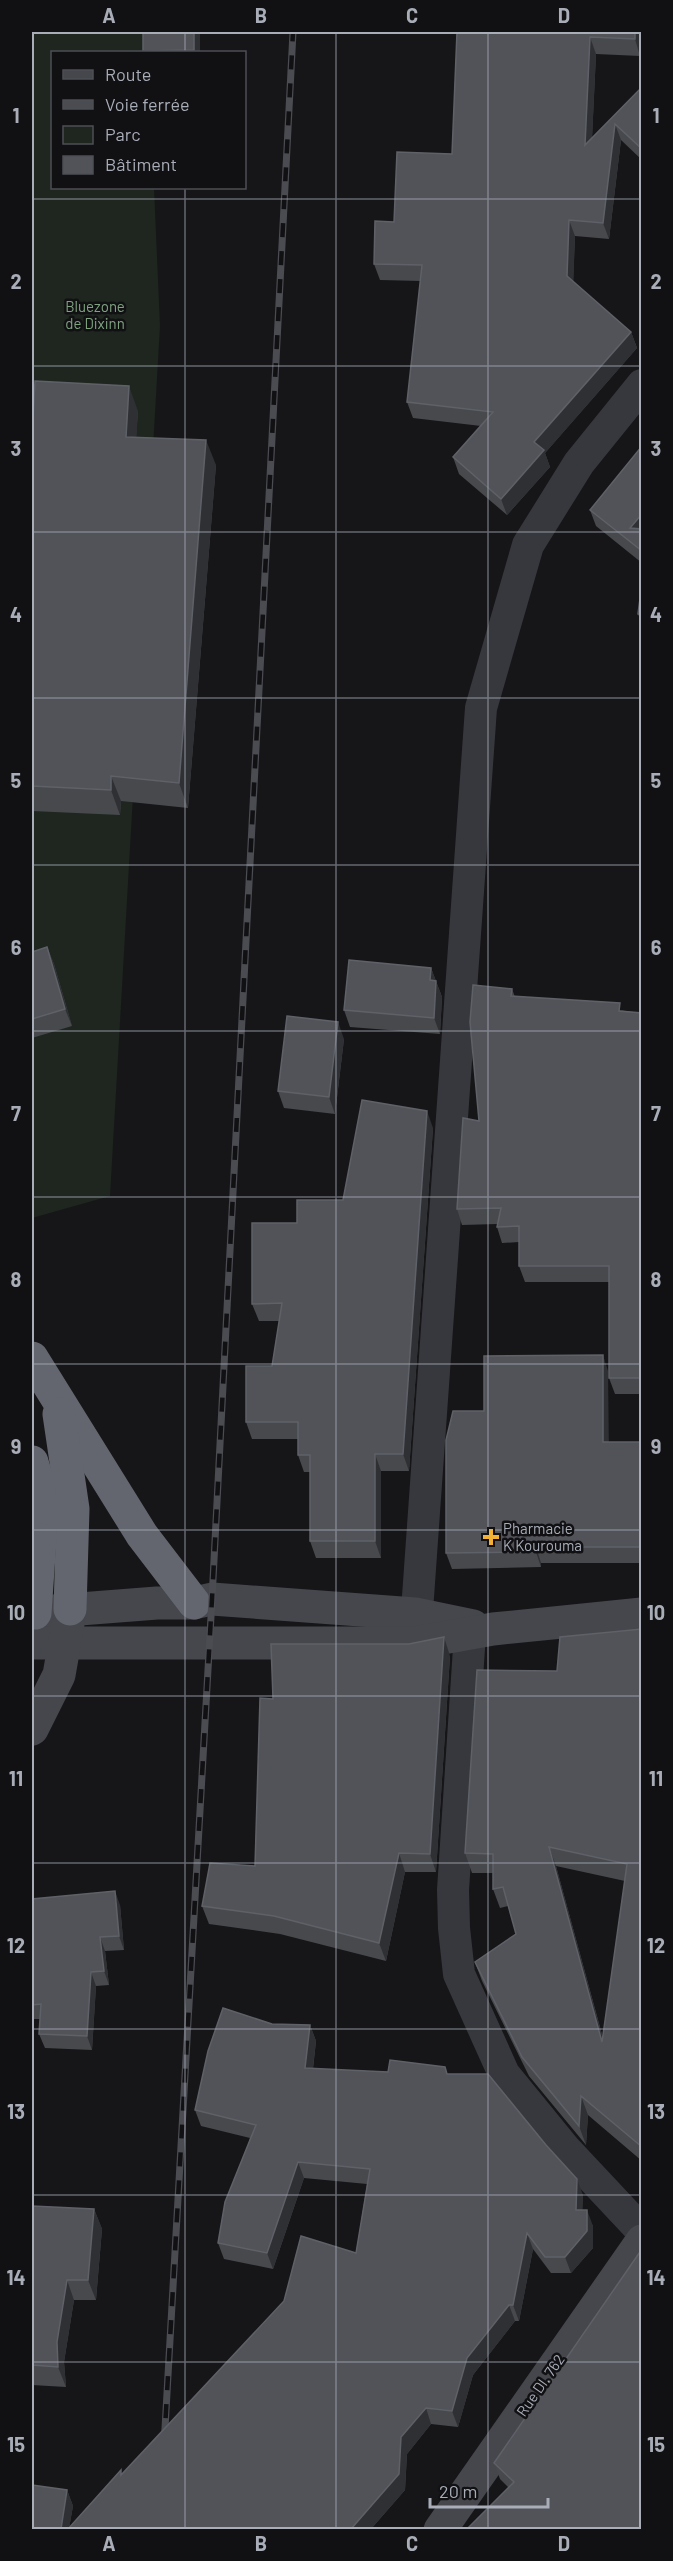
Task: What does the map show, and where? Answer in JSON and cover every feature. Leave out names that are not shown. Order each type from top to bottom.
[{"type":"highway","points":[[32,1358],[142,1534],[194,1603]]},
{"type":"highway","points":[[57,1400],[74,1509],[70,1609]]},
{"type":"highway","points":[[32,1462],[39,1485],[32,1632]]},
{"type":"main road","points":[[32,1632],[70,1609],[194,1603],[212,1599],[415,1629]]},
{"type":"main road","points":[[32,1729],[59,1676],[70,1609]]},
{"type":"main road","points":[[32,1632],[66,1644],[415,1629],[481,1631],[642,1614]]},
{"type":"main road","name":"Rue DI. 762","points":[[440,2529],[642,2241]]},
{"type":"street","points":[[415,1629],[481,708],[528,545],[579,463],[642,385]]},
{"type":"street","points":[[481,1631],[453,1890],[459,1974],[504,2074],[566,2150],[642,2231]]},
{"type":"green space","name":"Bluezone de Dixinn","points":[[32,32],[148,32],[148,51],[51,51],[51,189],[154,189],[160,326],[110,1196],[32,1218]]},
{"type":"building","points":[[143,32],[194,32],[194,50],[143,51]]},
{"type":"building","points":[[457,32],[635,32],[635,39],[590,37],[585,145],[642,87],[642,149],[615,124],[603,223],[569,220],[567,276],[631,332],[534,442],[544,450],[501,499],[453,457],[493,412],[407,402],[422,265],[374,264],[375,221],[394,222],[397,152],[452,154]]},
{"type":"building","points":[[35,381],[129,386],[126,437],[206,440],[179,783],[111,776],[111,790],[32,786],[32,436]]},
{"type":"building","points":[[642,446],[642,514],[630,528],[642,529],[642,551],[590,510]]},
{"type":"building","points":[[642,583],[642,615],[638,614]]},
{"type":"building","points":[[47,947],[65,1009],[32,1019],[32,952]]},
{"type":"building","points":[[349,960],[431,968],[430,980],[436,981],[434,1018],[344,1010]]},
{"type":"building","points":[[473,985],[512,989],[511,996],[620,1003],[619,1011],[642,1013],[642,1378],[609,1378],[609,1266],[519,1266],[519,1226],[497,1227],[501,1208],[457,1209],[463,1118],[479,1121],[470,1022]]},
{"type":"building","points":[[287,1016],[338,1022],[329,1097],[278,1091]]},
{"type":"building","points":[[362,1100],[427,1111],[403,1454],[375,1454],[375,1541],[310,1541],[310,1455],[298,1455],[298,1422],[246,1422],[246,1366],[272,1366],[282,1303],[252,1304],[252,1223],[297,1223],[297,1200],[343,1200]]},
{"type":"building","points":[[603,1355],[603,1442],[642,1442],[642,1547],[536,1547],[536,1552],[446,1553],[446,1440],[453,1411],[484,1411],[484,1356]]},
{"type":"building","points":[[642,1629],[642,2147],[581,2096],[579,2126],[522,2057],[475,1962],[516,1934],[503,1887],[493,1889],[493,1854],[465,1853],[477,1670],[557,1671],[560,1637]],"holes":[[[549,1847],[627,1864],[602,2042]]]},
{"type":"building","points":[[444,1637],[430,1854],[399,1853],[379,1943],[274,1916],[202,1906],[210,1863],[255,1866],[260,1698],[273,1699],[271,1644],[409,1644]]},
{"type":"building","points":[[115,1891],[119,1936],[100,1937],[104,1971],[91,1972],[87,2036],[39,2034],[41,2004],[32,2005],[32,1899]]},
{"type":"building","points":[[223,2008],[272,2024],[310,2025],[305,2068],[388,2072],[390,2060],[445,2067],[447,2074],[488,2074],[577,2179],[576,2210],[587,2210],[587,2231],[565,2257],[545,2257],[527,2233],[513,2305],[509,2305],[467,2358],[452,2411],[426,2408],[401,2437],[399,2474],[351,2529],[68,2529],[121,2470],[121,2475],[284,2301],[301,2236],[356,2253],[370,2169],[298,2162],[267,2253],[218,2243],[225,2202],[256,2125],[195,2110],[208,2051]]},
{"type":"building","points":[[32,2206],[94,2209],[88,2280],[67,2280],[57,2342],[58,2367],[32,2365]]},
{"type":"building","points":[[642,2249],[642,2529],[467,2529],[514,2482],[494,2463]]},
{"type":"building","points":[[32,2485],[67,2490],[61,2529],[32,2529]]},
{"type":"railway","points":[[164,2446],[212,1599],[293,32]]},
{"type":"place","name":"Pharmacie K Kourouma","points":[[491,1537]]}]
